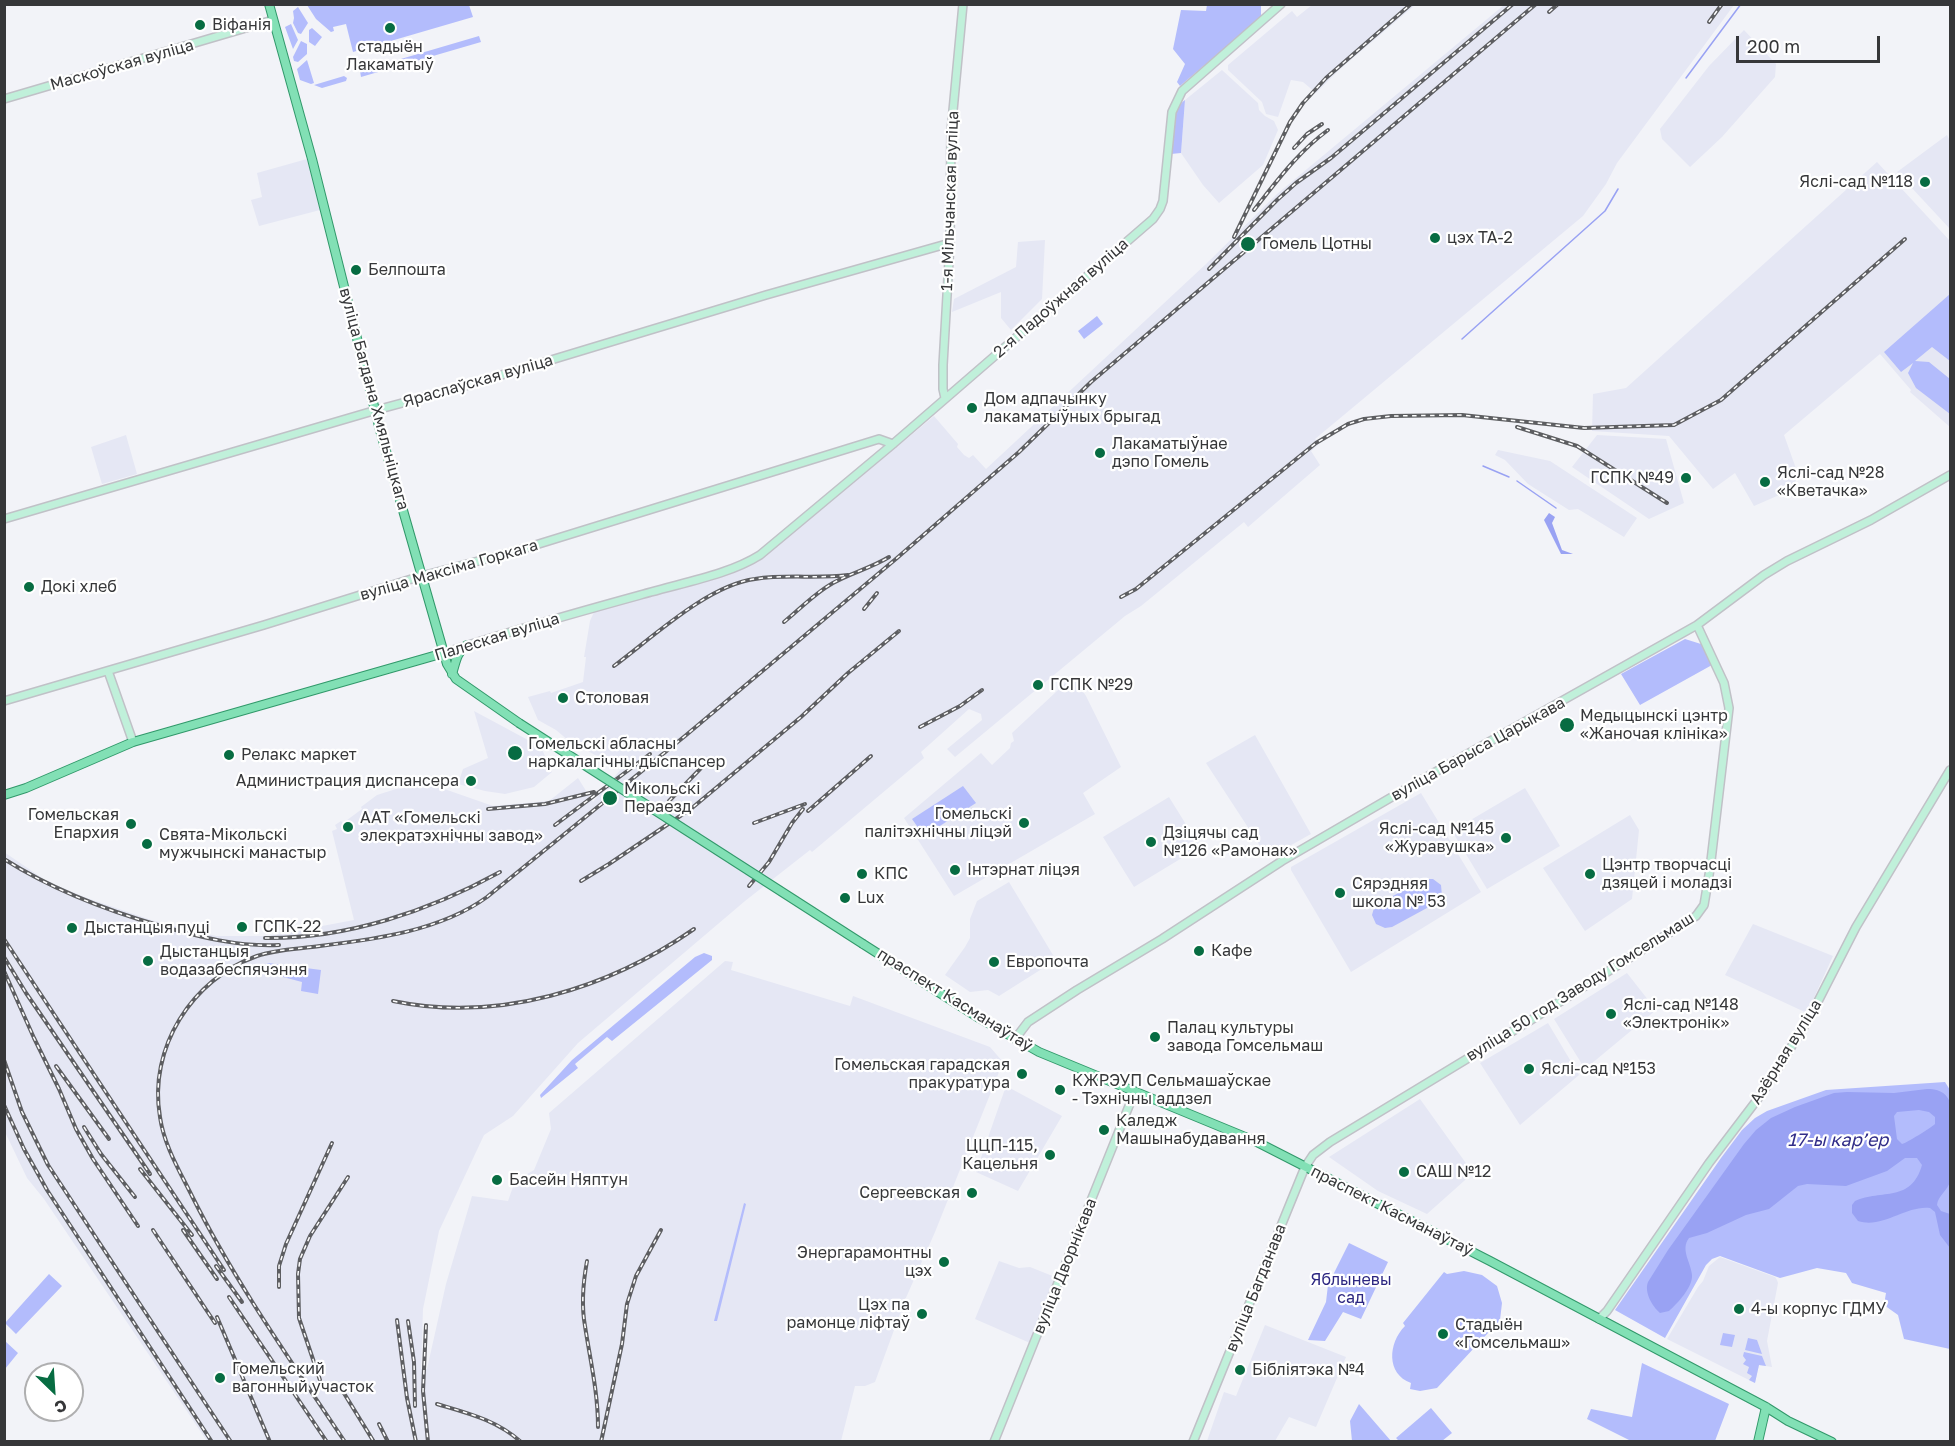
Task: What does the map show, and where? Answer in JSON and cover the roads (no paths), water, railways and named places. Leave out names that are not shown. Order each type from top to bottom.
[{"type":"main road","name":"вуліца Багдана Хмяльніцкага","points":[[269,4],[312,159],[376,411],[444,653]]},
{"type":"main road","points":[[452,674],[456,657],[467,645]]},
{"type":"main road","points":[[444,653],[452,674]]},
{"type":"main road","name":"Палеская вуліца","points":[[6,794],[133,742],[444,653]]},
{"type":"main road","name":"праспект Касманаўтаў","points":[[452,674],[519,723],[956,1004],[1016,1039],[1043,1053],[1255,1141],[1495,1263],[1807,1431],[1832,1442]]},
{"type":"main road","points":[[1758,1442],[1766,1407]]},
{"type":"street","name":"1-я Мільчанская вуліца","points":[[945,398],[943,365],[950,243],[951,132],[963,4]]},
{"type":"street","name":"2-я Падоўжная вуліца","points":[[945,398],[1153,219],[1160,209],[1164,191],[1172,112],[1182,91],[1281,4]]},
{"type":"street","name":"Маскоўская вуліца","points":[[4,99],[273,20]]},
{"type":"street","name":"Яраслаўская вуліца","points":[[4,519],[950,243]]},
{"type":"street","name":"Палеская вуліца","points":[[444,653],[747,563],[760,555],[945,398]]},
{"type":"street","name":"вуліца Максіма Горкага","points":[[4,701],[423,576],[516,551],[879,439],[893,444]]},
{"type":"street","name":"вуліца Барыса Царыкава","points":[[1016,1039],[1028,1022],[1282,861],[1697,625],[1779,565],[1871,520],[1950,475]]},
{"type":"street","name":"вуліца 50 год Заводу Гомсельмаш","points":[[1305,1167],[1313,1155],[1330,1142],[1604,975],[1701,912],[1710,869],[1729,708],[1724,683],[1697,625]]},
{"type":"street","points":[[108,671],[133,742]]},
{"type":"street","name":"Азёрная вуліца","points":[[1599,1319],[1607,1311],[1709,1163],[1759,1098],[1810,1017],[1851,936],[1950,770]]},
{"type":"street","name":"вуліца Дворнікава","points":[[994,1442],[1135,1091]]},
{"type":"street","name":"вуліца Багданава","points":[[1193,1442],[1305,1167]]},
{"type":"water","points":[[1549,513],[1555,517],[1552,523],[1562,550],[1573,554],[1561,554],[1544,520]]},
{"type":"water","name":"17-ы кар’ер","points":[[1934,1089],[1943,1093],[1950,1102],[1952,1127],[1950,1181],[1937,1205],[1941,1211],[1950,1214],[1950,1248],[1940,1235],[1935,1212],[1930,1208],[1912,1210],[1885,1220],[1867,1223],[1858,1221],[1852,1213],[1852,1205],[1855,1201],[1895,1193],[1911,1185],[1922,1165],[1917,1158],[1905,1158],[1887,1171],[1846,1186],[1807,1184],[1798,1186],[1769,1209],[1746,1215],[1707,1233],[1689,1238],[1686,1247],[1692,1275],[1690,1285],[1669,1311],[1660,1313],[1657,1310],[1648,1294],[1648,1282],[1668,1250],[1756,1130],[1771,1118],[1834,1093],[1894,1093]],"holes":[[[1919,1110],[1929,1112],[1935,1117],[1935,1124],[1902,1144],[1897,1139],[1894,1116],[1897,1112]]]},
{"type":"waterway","points":[[1686,78],[1741,4]]},
{"type":"waterway","points":[[1462,339],[1605,211],[1618,189]]},
{"type":"waterway","points":[[1483,466],[1509,477]]},
{"type":"waterway","points":[[1517,481],[1556,508]]},
{"type":"railway","points":[[1234,237],[1290,122],[1303,103],[1326,78],[1411,4]]},
{"type":"railway","points":[[1209,269],[1296,183],[1331,158],[1513,4]]},
{"type":"railway","points":[[345,1442],[264,1321],[226,1259],[182,1177],[165,1138],[160,1117],[158,1091],[161,1066],[168,1042],[180,1019],[195,999],[213,981],[257,956],[407,932],[449,918],[487,897],[685,736],[897,558],[1019,452],[1091,382],[1536,4]]},
{"type":"railway","points":[[1549,12],[1558,4]]},
{"type":"railway","points":[[1709,22],[1722,4]]},
{"type":"railway","points":[[1294,148],[1307,134],[1322,124]]},
{"type":"railway","points":[[1254,210],[1297,157],[1328,130]]},
{"type":"railway","points":[[1121,597],[1136,589],[1316,443],[1348,424],[1364,419],[1391,416],[1462,415],[1584,428],[1674,425],[1721,400],[1905,239]]},
{"type":"railway","points":[[1517,427],[1577,446],[1667,503]]},
{"type":"railway","points":[[784,622],[826,587],[889,557]]},
{"type":"railway","points":[[614,666],[682,614],[719,591],[737,583],[767,578],[848,575]]},
{"type":"railway","points":[[864,609],[877,593]]},
{"type":"railway","points":[[581,881],[692,808],[899,631]]},
{"type":"railway","points":[[920,727],[960,706],[982,690]]},
{"type":"railway","points":[[555,825],[650,754]]},
{"type":"railway","points":[[808,811],[871,756]]},
{"type":"railway","points":[[669,801],[701,768]]},
{"type":"railway","points":[[488,809],[545,804],[594,792]]},
{"type":"railway","points":[[754,823],[805,804]]},
{"type":"railway","points":[[749,886],[769,862],[803,809]]},
{"type":"railway","points":[[4,859],[60,890],[140,920],[219,940],[279,945]]},
{"type":"railway","points":[[265,938],[326,934],[387,920],[445,899],[500,872]]},
{"type":"railway","points":[[393,1001],[433,1007],[472,1007],[512,1004],[551,996],[625,969],[694,929]]},
{"type":"railway","points":[[4,939],[224,1270]]},
{"type":"railway","points":[[4,957],[26,993],[150,1174]]},
{"type":"railway","points":[[4,971],[76,1129],[93,1159],[138,1226]]},
{"type":"railway","points":[[4,1060],[22,1112],[48,1165],[231,1442]]},
{"type":"railway","points":[[56,1066],[109,1139]]},
{"type":"railway","points":[[4,1105],[24,1149],[47,1190],[212,1442]]},
{"type":"railway","points":[[84,1127],[101,1154],[135,1197]]},
{"type":"railway","points":[[279,1287],[279,1266],[286,1244],[332,1143]]},
{"type":"railway","points":[[140,1169],[192,1235]]},
{"type":"railway","points":[[320,1380],[299,1318],[300,1259],[310,1236],[348,1177]]},
{"type":"railway","points":[[153,1230],[215,1323]]},
{"type":"railway","points":[[183,1230],[217,1279]]},
{"type":"railway","points":[[601,1442],[622,1344],[627,1304],[636,1276],[661,1230]]},
{"type":"railway","points":[[587,1261],[583,1310],[595,1388],[598,1427]]},
{"type":"railway","points":[[216,1266],[242,1302]]},
{"type":"railway","points":[[229,1297],[327,1442]]},
{"type":"railway","points":[[217,1317],[270,1442]]},
{"type":"railway","points":[[397,1320],[407,1398],[416,1442]]},
{"type":"railway","points":[[408,1321],[414,1362],[415,1406]]},
{"type":"railway","points":[[426,1325],[423,1391],[428,1442]]},
{"type":"railway","points":[[342,1390],[374,1442]]},
{"type":"railway","points":[[437,1404],[492,1423],[521,1442]]},
{"type":"railway","points":[[379,1424],[388,1442]]},
{"type":"place","name":"Віфанія","points":[[200,25]]},
{"type":"place","name":"стадыён Лакаматыў","points":[[390,28]]},
{"type":"place","name":"Яслі-сад №118","points":[[1925,182]]},
{"type":"place","name":"цэх ТА-2","points":[[1435,238]]},
{"type":"place","name":"Гомель Цотны","points":[[1248,244]]},
{"type":"place","name":"Белпошта","points":[[356,270]]},
{"type":"place","name":"Дом адпачынку лакаматыўных брыгад","points":[[972,408]]},
{"type":"place","name":"Лакаматыўнае дэпо Гомель","points":[[1100,453]]},
{"type":"place","name":"ГСПК №49","points":[[1686,478]]},
{"type":"place","name":"Яслі-сад №28 «Кветачка»","points":[[1765,482]]},
{"type":"place","name":"Докі хлеб","points":[[29,587]]},
{"type":"place","name":"ГСПК №29","points":[[1038,685]]},
{"type":"place","name":"Столовая","points":[[563,698]]},
{"type":"place","name":"Медыцынскі цэнтр «Жаночая клініка»","points":[[1567,725]]},
{"type":"place","name":"Гомельскі абласны наркалагічны дыспансер","points":[[515,753]]},
{"type":"place","name":"Релакс маркет","points":[[229,755]]},
{"type":"place","name":"Администрация диспансера","points":[[471,781]]},
{"type":"place","name":"Мікольскі Пераезд","points":[[610,798]]},
{"type":"place","name":"Гомельскі палітэхнічны ліцэй","points":[[1024,823]]},
{"type":"place","name":"Гомельская Епархия","points":[[131,824]]},
{"type":"place","name":"ААТ «Гомельскі элекратэхнічны завод»","points":[[348,827]]},
{"type":"place","name":"Яслі-сад №145 «Журавушка»","points":[[1506,838]]},
{"type":"place","name":"Дзіцячы сад №126 «Рамонак»","points":[[1151,842]]},
{"type":"place","name":"Свята-Мікольскі мужчынскі манастыр","points":[[147,844]]},
{"type":"place","name":"Інтэрнат ліцэя","points":[[955,870]]},
{"type":"place","name":"КПС","points":[[862,874]]},
{"type":"place","name":"Цэнтр творчасці дзяцей і моладзі","points":[[1590,874]]},
{"type":"place","name":"Сярэдняя школа № 53","points":[[1340,893]]},
{"type":"place","name":"Lux","points":[[845,898]]},
{"type":"place","name":"ГСПК-22","points":[[242,927]]},
{"type":"place","name":"Дыстанцыя пуці","points":[[72,928]]},
{"type":"place","name":"Кафе","points":[[1199,951]]},
{"type":"place","name":"Дыстанцыя водазабеспячэння","points":[[148,961]]},
{"type":"place","name":"Европочта","points":[[994,962]]},
{"type":"place","name":"Яслі-сад №148 «Электронік»","points":[[1611,1014]]},
{"type":"place","name":"Палац культуры завода Гомсельмаш","points":[[1155,1037]]},
{"type":"place","name":"Яслі-сад №153","points":[[1529,1069]]},
{"type":"place","name":"Гомельская гарадская пракуратура","points":[[1022,1074]]},
{"type":"place","name":"КЖРЭУП Сельмашаўскае - Тэхнічны аддзел","points":[[1060,1090]]},
{"type":"place","name":"Каледж Машынабудавання","points":[[1104,1130]]},
{"type":"place","name":"ЦЦП-115, Кацельня","points":[[1050,1155]]},
{"type":"place","name":"САШ №12","points":[[1404,1172]]},
{"type":"place","name":"Басейн Няптун","points":[[497,1180]]},
{"type":"place","name":"Сергеевская","points":[[972,1193]]},
{"type":"place","name":"Энергарамонтны цэх","points":[[944,1262]]},
{"type":"place","name":"4-ы корпус ГДМУ","points":[[1739,1309]]},
{"type":"place","name":"Цэх па рамонце ліфтаў","points":[[922,1314]]},
{"type":"place","name":"Стадыён «Гомсельмаш»","points":[[1443,1334]]},
{"type":"place","name":"Бібліятэка №4","points":[[1240,1370]]},
{"type":"place","name":"Гомельский вагонный участок","points":[[220,1378]]},
{"type":"park label","name":"Яблыневы сад","points":[[1351,1289]]}]
